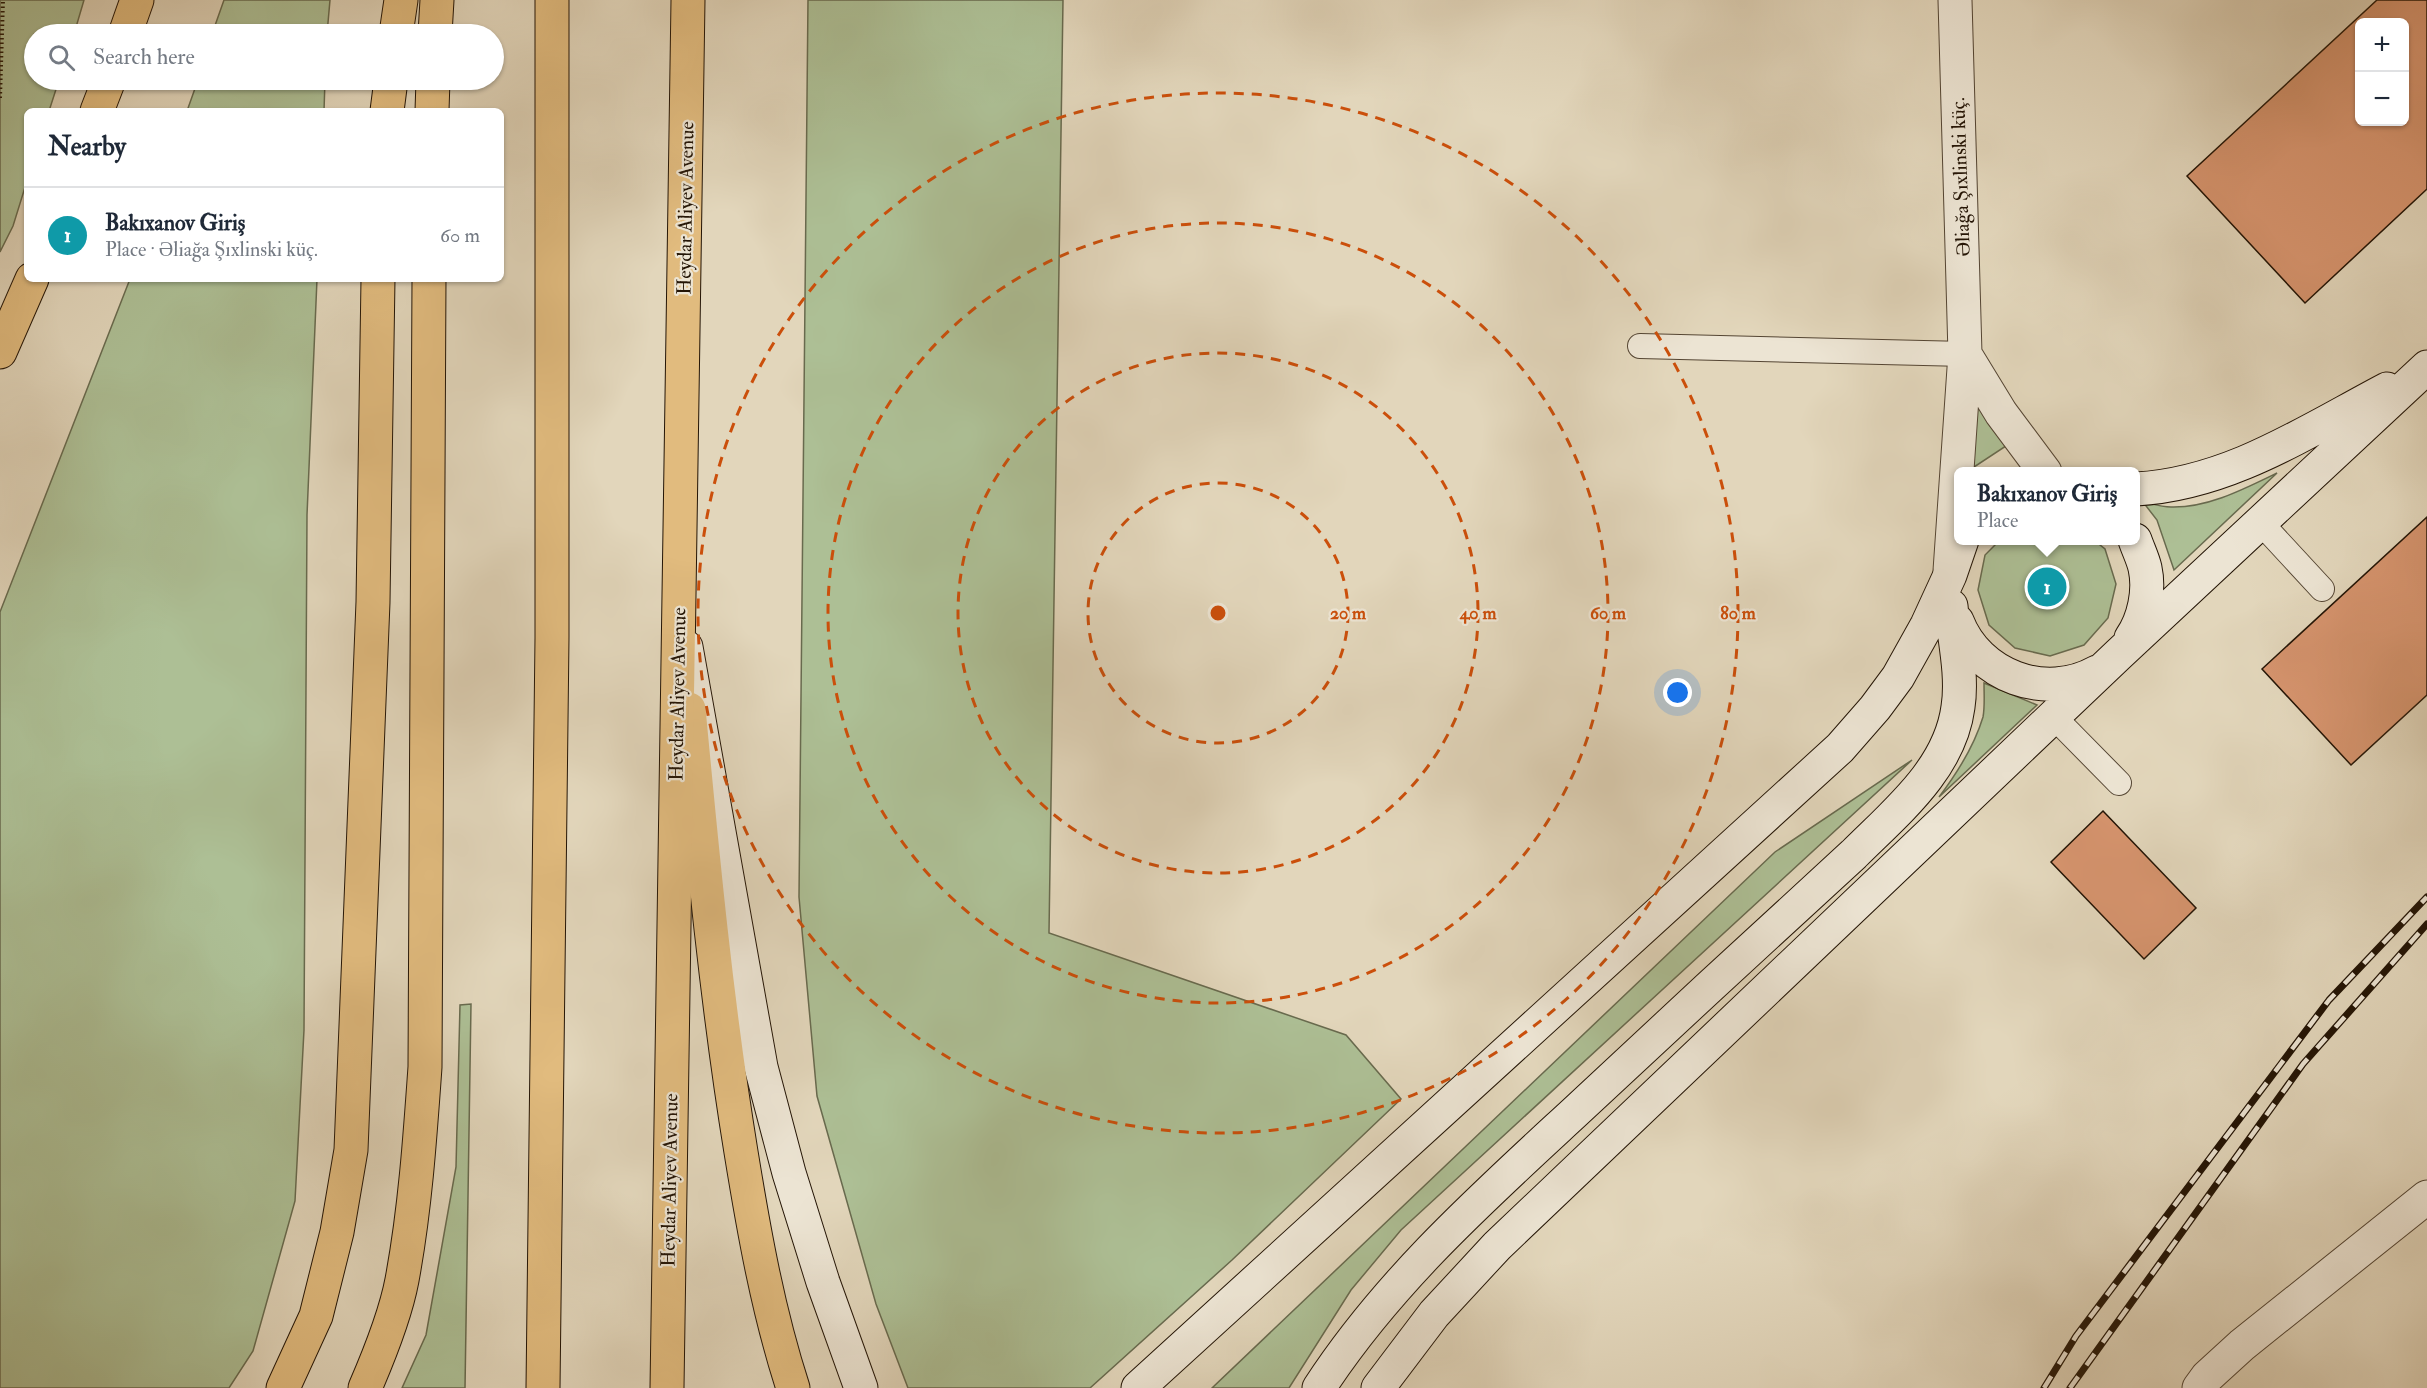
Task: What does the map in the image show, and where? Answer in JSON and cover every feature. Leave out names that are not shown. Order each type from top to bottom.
[{"type":"main road","points":[[129,24],[137,0]]},
{"type":"main road","points":[[397,24],[400,0]]},
{"type":"main road","points":[[436,24],[437,0]]},
{"type":"main road","points":[[543,1388],[552,638],[552,0]]},
{"type":"main road","name":"Heydar Aliyev Avenue","points":[[667,1388],[688,0]]},
{"type":"main road","name":"Əliağa Şıxlinski küç.","points":[[1955,0],[1965,354],[1958,467]]},
{"type":"main road","points":[[98,108],[105,90]]},
{"type":"main road","points":[[387,108],[390,90]]},
{"type":"main road","points":[[432,108],[433,90]]},
{"type":"main road","points":[[0,352],[31,282]]},
{"type":"main road","points":[[284,1388],[316,1316],[337,1232],[351,1150],[373,602],[378,282]]},
{"type":"main road","points":[[365,1388],[375,1366],[402,1282],[416,1184],[425,1067],[429,282]]},
{"type":"main road","points":[[1965,354],[2001,413],[2042,467]]},
{"type":"main road","points":[[2140,489],[2202,478],[2254,460],[2426,369]]},
{"type":"main road","points":[[1378,1388],[1434,1314],[1497,1246],[2120,654],[2426,369]]},
{"type":"main road","name":"Əliağa Şıxlinski küç.","points":[[1951,590],[1954,539]]},
{"type":"main road","points":[[1319,1388],[1340,1355],[1392,1290],[1468,1211],[1854,854],[1933,770],[1952,736],[1959,706],[1951,590],[1961,545]]},
{"type":"main road","points":[[1951,590],[1962,635],[1981,659],[2007,676],[2036,685],[2066,684],[2095,674],[2120,654],[2137,629],[2146,599],[2145,569],[2137,545]]},
{"type":"main road","points":[[1138,1388],[1840,748],[1875,708],[1898,676],[1927,625],[1951,590]]},
{"type":"main road","points":[[679,605],[712,954],[731,1088],[757,1251],[781,1352],[793,1388]]},
{"type":"main road","points":[[679,605],[761,1066],[806,1227],[861,1388]]},
{"type":"main road","points":[[2199,1388],[2207,1377],[2242,1345],[2427,1197]]},
{"type":"lane","points":[[1640,346],[1965,354]]},
{"type":"lane","points":[[2260,523],[2322,589]]},
{"type":"lane","points":[[2054,717],[2119,783]]},
{"type":"path","points":[[0,98],[3,0]]},
{"type":"green space","points":[[0,0],[84,0],[77,24],[24,24],[24,90],[56,90],[50,108],[24,108],[24,191],[13,226],[0,252]]},
{"type":"green space","points":[[224,0],[330,0],[328,24],[216,24]]},
{"type":"green space","points":[[808,0],[1063,0],[1049,933],[1346,1035],[1401,1099],[1232,1260],[1090,1388],[908,1388],[876,1304],[817,1096],[799,897]]},
{"type":"green space","points":[[194,90],[325,90],[324,108],[188,108]]},
{"type":"green space","points":[[129,282],[317,282],[307,515],[304,1030],[295,1201],[253,1351],[229,1388],[0,1388],[0,612]]},
{"type":"green space","points":[[1975,386],[2009,444],[1971,467]]},
{"type":"green space","points":[[2277,473],[2174,570],[2157,520],[2143,502],[2168,507],[2199,504],[2226,496]]},
{"type":"green space","points":[[1995,545],[2100,545],[2105,549],[2116,584],[2108,618],[2084,645],[2050,656],[2015,648],[1989,625],[1978,590],[1985,555]]},
{"type":"green space","points":[[1984,683],[2037,705],[1939,797],[1965,759],[1975,739],[1984,713]]},
{"type":"green space","points":[[1912,760],[1401,1230],[1351,1290],[1289,1388],[1212,1388],[1775,852]]},
{"type":"green space","points":[[471,1004],[465,1388],[402,1388],[426,1335],[456,1167],[460,1005]]},
{"type":"building","points":[[2377,0],[2427,0],[2427,189],[2305,303],[2187,176],[2355,20],[2355,126],[2409,126],[2409,18],[2358,18]]},
{"type":"building","points":[[2427,517],[2427,695],[2351,765],[2262,669]]},
{"type":"building","points":[[2103,811],[2196,908],[2144,959],[2051,862]]},
{"type":"railway","points":[[2044,1388],[2076,1336],[2329,1000],[2427,897]]},
{"type":"railway","points":[[2070,1388],[2303,1064],[2427,924]]},
{"type":"place","name":"Bakıxanov Giriş","points":[[2047,587]]}]
